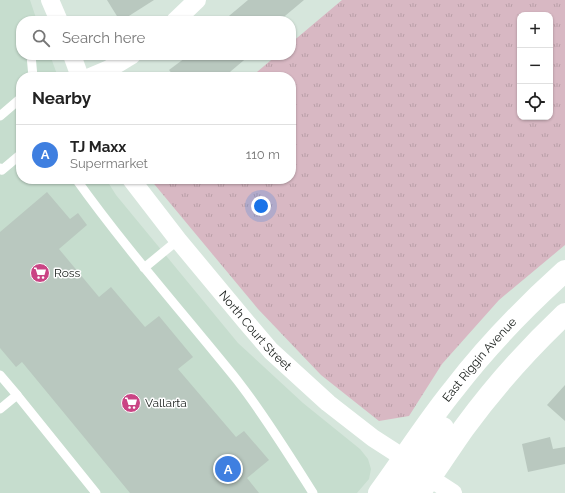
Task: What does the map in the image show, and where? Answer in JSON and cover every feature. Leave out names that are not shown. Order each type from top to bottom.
[{"type":"main road","name":"East Riggin Avenue","points":[[379,493],[453,389],[520,313],[565,273]]},
{"type":"main road","points":[[425,485],[424,456],[462,402],[544,306],[565,273]]},
{"type":"main road","points":[[425,485],[489,395],[522,357],[565,314]]},
{"type":"main road","points":[[401,493],[411,478],[411,466],[404,458]]},
{"type":"street","points":[[50,0],[56,16]]},
{"type":"street","points":[[180,16],[197,0]]},
{"type":"street","points":[[74,60],[78,72]]},
{"type":"street","points":[[102,72],[124,60]]},
{"type":"street","name":"North Court Street","points":[[134,184],[246,323],[282,361],[313,390],[347,418],[404,458]]},
{"type":"street","points":[[425,485],[453,493]]},
{"type":"lane","points":[[31,60],[33,72]]},
{"type":"lane","points":[[0,116],[16,102]]},
{"type":"lane","points":[[0,168],[2,170],[16,158]]},
{"type":"lane","points":[[80,184],[144,268],[238,381],[276,434],[313,493]]},
{"type":"lane","points":[[144,268],[178,240]]},
{"type":"lane","points":[[0,375],[96,493]]},
{"type":"lane","points":[[0,409],[17,395]]},
{"type":"shaded area","points":[[0,0],[30,0],[35,16],[16,16],[16,60],[52,60],[56,72],[16,72],[16,184],[109,184],[116,195],[238,343],[303,403],[360,449],[368,459],[371,469],[369,479],[357,493],[0,493]]},
{"type":"green space","points":[[342,0],[565,0],[565,245],[499,300],[442,364],[409,416],[379,421],[321,375],[258,309],[154,184],[296,184],[296,72],[257,72],[271,60],[296,60],[296,39]]},
{"type":"building","points":[[107,0],[154,0],[129,16],[117,16]]},
{"type":"building","points":[[248,0],[304,0],[285,16],[229,16]]},
{"type":"building","points":[[182,60],[244,60],[230,72],[171,72],[169,70]]},
{"type":"building","name":"Vallarta","points":[[47,192],[70,219],[78,213],[87,225],[59,249],[99,297],[111,287],[145,327],[159,316],[193,357],[178,369],[236,437],[244,431],[269,460],[247,478],[259,493],[130,493],[22,362],[16,367],[0,348],[0,232]]},
{"type":"building","points":[[565,385],[565,421],[547,405]]},
{"type":"building","points":[[550,437],[553,449],[565,447],[565,464],[528,472],[522,444]]},
{"type":"place","name":"Ross","points":[[40,273]]},
{"type":"place","name":"Vallarta","points":[[131,403]]},
{"type":"place","name":"TJ Maxx","points":[[228,469]]}]
